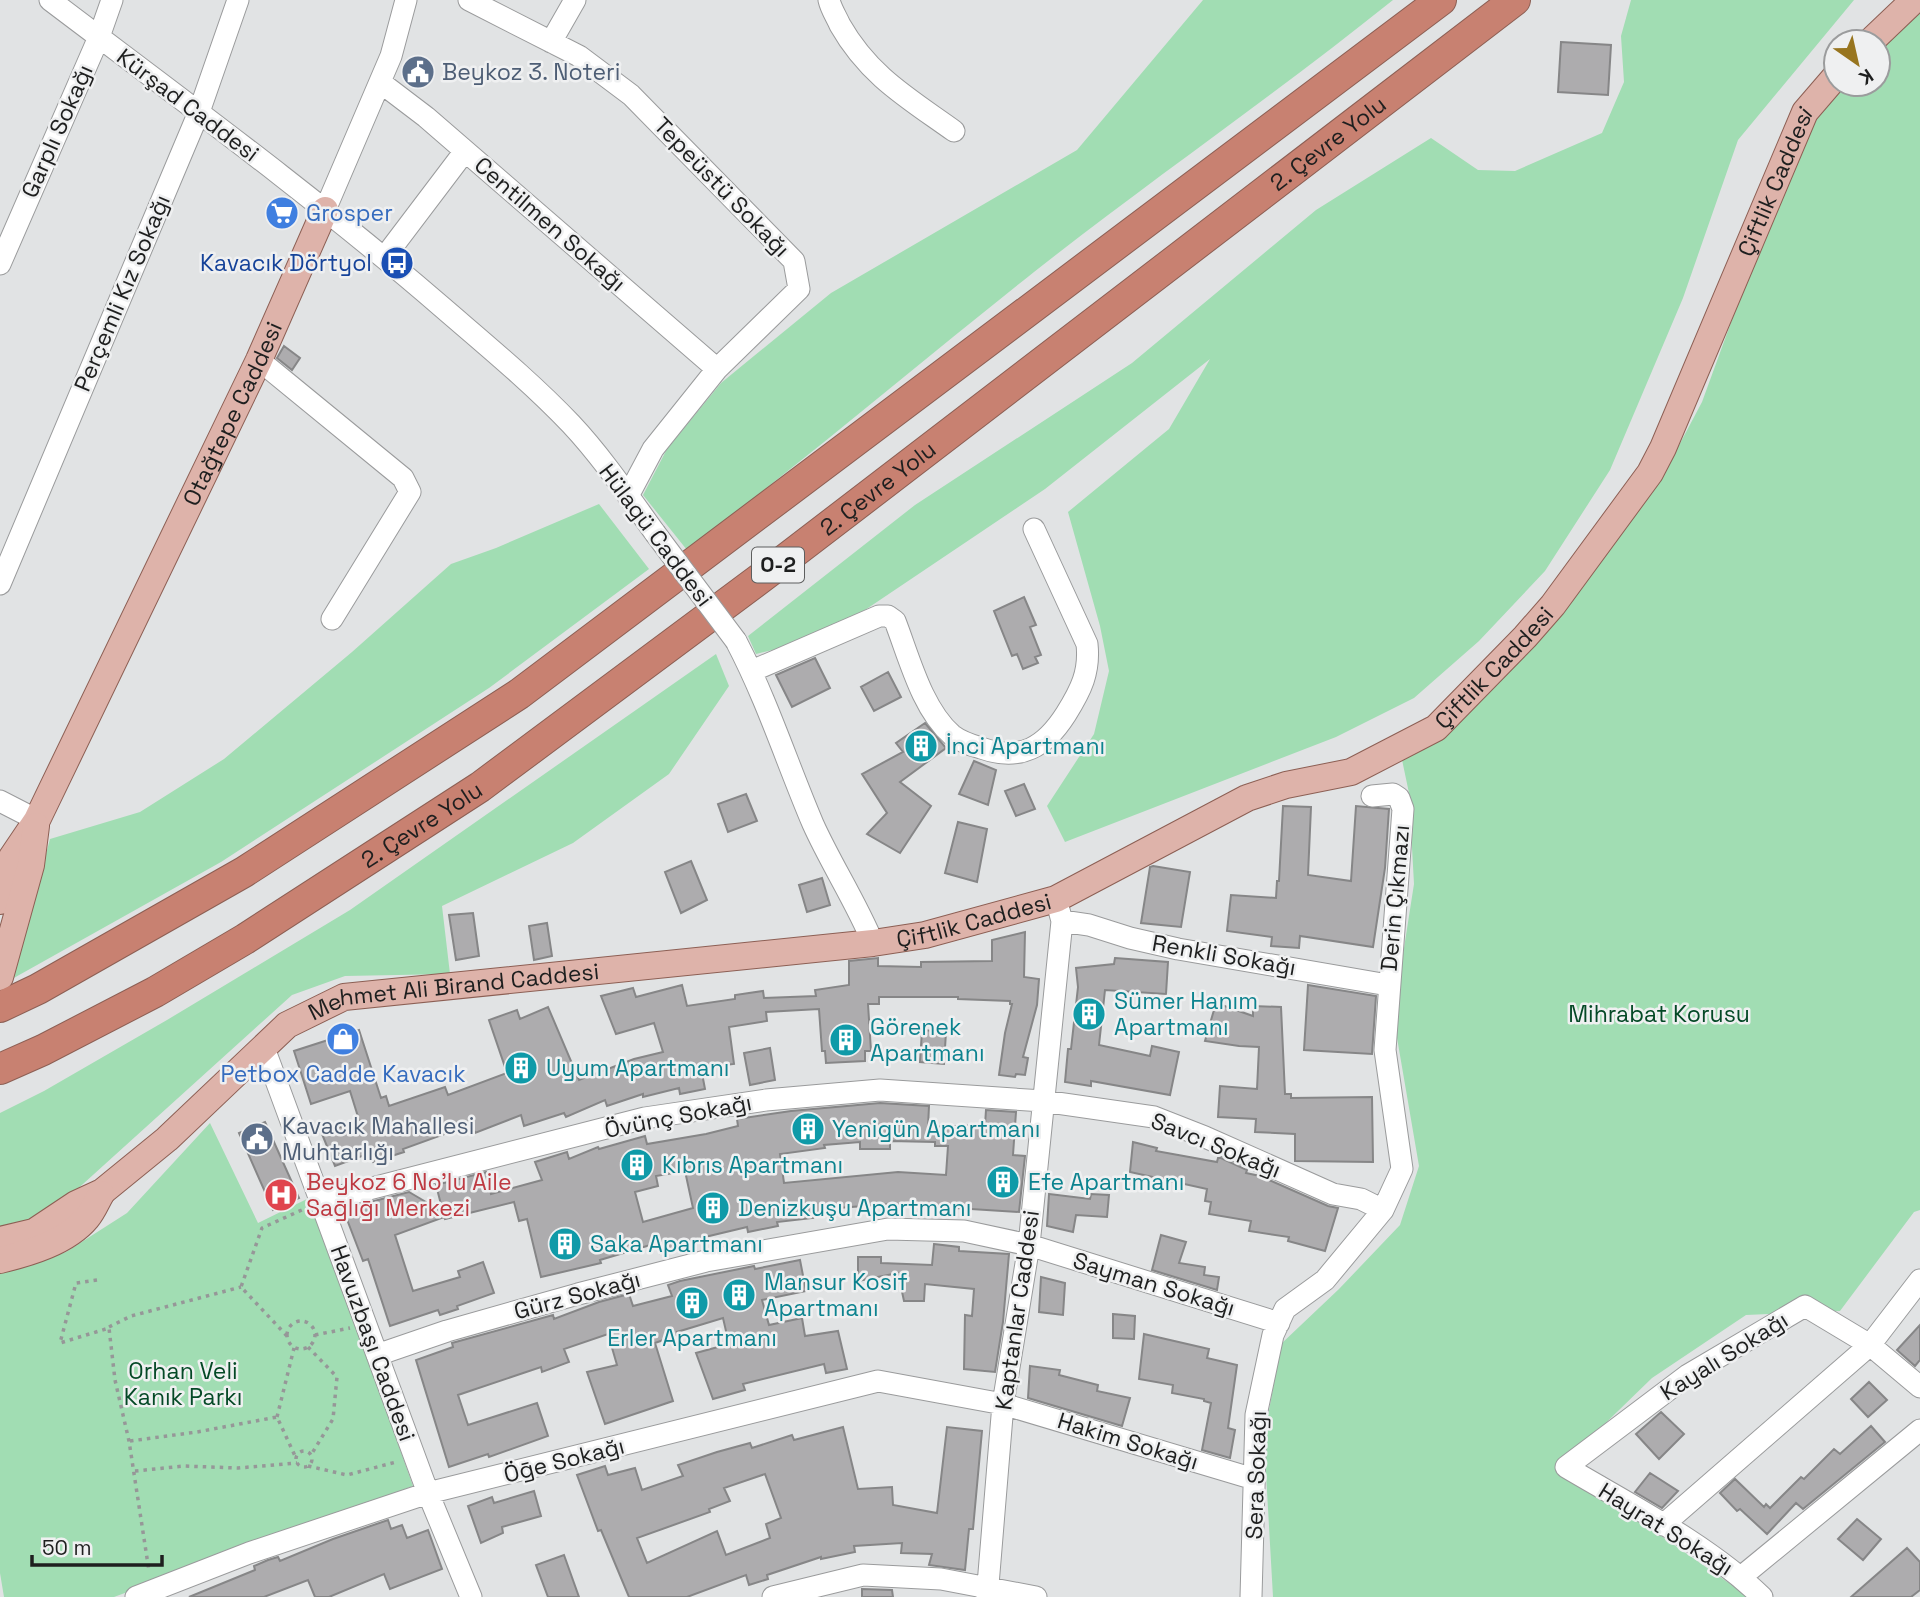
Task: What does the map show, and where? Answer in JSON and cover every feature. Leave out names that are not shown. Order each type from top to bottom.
[{"type":"highway","name":"2. Çevre Yolu","points":[[0,1007],[38,989],[244,872],[519,694],[1441,0]]},
{"type":"highway","name":"2. Çevre Yolu","points":[[0,1069],[43,1050],[155,992],[480,787],[770,571],[1515,0]]},
{"type":"main road","points":[[1885,28],[1914,0]]},
{"type":"main road","name":"Çiftlik Caddesi","points":[[873,943],[1059,910],[1247,798],[1286,785],[1351,772],[1436,727],[1553,605],[1650,473],[1663,448],[1805,111],[1822,92]]},
{"type":"main road","name":"Otağtepe Caddesi","points":[[21,861],[37,820],[259,360],[325,210]]},
{"type":"main road","points":[[0,901],[21,861]]},
{"type":"main road","points":[[0,977],[21,861]]},
{"type":"main road","name":"Mehmet Ali Birand Caddesi","points":[[0,1240],[34,1232],[76,1204],[102,1192],[167,1139],[287,1026],[344,997],[873,943]]},
{"type":"main road","name":"Mehmet Ali Birand Caddesi","points":[[0,1260],[22,1255],[67,1235],[88,1218],[102,1192]]},
{"type":"street","name":"Kürşad Caddesi","points":[[50,0],[325,210]]},
{"type":"street","name":"Garplı Sokağı","points":[[0,264],[99,37],[112,0]]},
{"type":"street","name":"Perçemli Kız Sokağı","points":[[0,584],[199,112],[238,0]]},
{"type":"street","name":"Otağtepe Caddesi","points":[[325,210],[391,56],[406,0]]},
{"type":"street","points":[[551,42],[575,0]]},
{"type":"street","points":[[829,0],[830,7],[850,43],[886,83],[954,131]]},
{"type":"street","name":"Tepeüstü Sokağı","points":[[481,3],[579,56],[631,95],[794,261],[799,289],[717,369],[653,449],[628,496]]},
{"type":"street","name":"Centilmen Sokağı","points":[[380,82],[426,117],[717,369]]},
{"type":"street","points":[[384,258],[465,151]]},
{"type":"street","name":"Hülagü Caddesi","points":[[325,210],[518,372],[573,426],[628,496],[736,641],[752,671],[814,827],[858,907],[873,943]]},
{"type":"street","points":[[259,360],[403,478],[410,492],[332,619]]},
{"type":"street","points":[[752,671],[879,616],[888,616],[895,621],[922,692],[952,734],[961,741],[1000,754],[1028,750],[1044,743],[1068,712],[1086,678],[1088,656],[1087,644],[1034,529]]},
{"type":"street","name":"Derin Çıkmazı","points":[[1372,796],[1394,794],[1399,798],[1403,809],[1388,985]]},
{"type":"street","points":[[0,801],[37,820]]},
{"type":"street","name":"Renkli Sokağı","points":[[1059,910],[1089,925],[1178,949],[1388,985]]},
{"type":"street","name":"Kaptanlar Caddesi","points":[[987,1592],[1003,1404],[1029,1245],[1059,910]]},
{"type":"street","name":"Sera Sokağı","points":[[1251,1597],[1255,1415],[1273,1335],[1285,1309],[1334,1271],[1383,1210],[1402,1169],[1385,1050],[1388,985]]},
{"type":"street","name":"Havuzbaşı Caddesi","points":[[264,1048],[428,1493],[471,1597]]},
{"type":"street","name":"Övünç Sokağı","points":[[322,1200],[645,1118],[766,1100],[880,1090],[1043,1101]]},
{"type":"street","name":"Savcı Sokağı","points":[[1043,1101],[1154,1117],[1333,1194],[1361,1199],[1383,1210]]},
{"type":"street","name":"Gürz Sokağı","points":[[377,1355],[447,1331],[565,1297],[706,1261],[888,1229],[964,1231],[1029,1245]]},
{"type":"street","name":"Sayman Sokağı","points":[[1029,1245],[1279,1323]]},
{"type":"street","points":[[1663,1525],[1870,1345],[1920,1280]]},
{"type":"street","name":"Kayalı Sokağı","points":[[1566,1467],[1688,1374],[1805,1306],[1870,1345],[1920,1387]]},
{"type":"street","name":"Öḡe Sokağı","points":[[144,1594],[248,1553],[428,1493],[878,1381],[1003,1404]]},
{"type":"street","name":"Hakim Sokağı","points":[[1003,1404],[1254,1479]]},
{"type":"street","points":[[1741,1577],[1920,1430]]},
{"type":"street","name":"Hayrat Sokağı","points":[[1566,1467],[1663,1525],[1741,1577],[1762,1597]]},
{"type":"street","points":[[773,1597],[863,1575],[929,1578],[987,1592],[1036,1597]]},
{"type":"path","points":[[241,1287],[262,1228],[322,1200]]},
{"type":"path","points":[[97,1280],[76,1283],[60,1343],[109,1328],[131,1317],[241,1287]]},
{"type":"path","points":[[241,1287],[294,1347],[308,1347],[337,1377],[333,1419],[311,1455],[311,1463],[308,1466]]},
{"type":"path","points":[[287,1336],[294,1323],[308,1323],[315,1335],[308,1347]]},
{"type":"path","points":[[315,1335],[366,1325]]},
{"type":"path","points":[[109,1328],[115,1380],[135,1471],[144,1594]]},
{"type":"path","points":[[294,1347],[277,1417],[300,1466],[347,1475],[415,1457]]},
{"type":"path","points":[[129,1441],[277,1417]]},
{"type":"path","points":[[296,1460],[298,1454],[304,1451],[311,1455]]},
{"type":"path","points":[[135,1471],[184,1466],[239,1468],[296,1460]]},
{"type":"green space","points":[[1203,0],[1393,0],[1034,272],[687,550],[643,495],[667,449],[721,383],[831,293],[1077,150]]},
{"type":"green space","points":[[1631,0],[1854,0],[1831,28],[1822,28],[1822,39],[1738,140],[1683,298],[1610,470],[1545,571],[1479,641],[1414,698],[1336,737],[1065,842],[1047,806],[1094,734],[1109,671],[1100,626],[1068,512],[1169,429],[1210,359],[1045,489],[865,610],[785,647],[756,654],[748,636],[915,505],[1132,363],[1316,210],[1431,138],[1478,170],[1515,171],[1602,133],[1624,82],[1621,36]]},
{"type":"green space","name":"Mihrabat Korusu","points":[[1920,6],[1920,1210],[1914,1212],[1840,1311],[1746,1315],[1652,1378],[1583,1445],[1565,1478],[1654,1531],[1749,1597],[1273,1597],[1264,1438],[1281,1344],[1339,1289],[1400,1225],[1419,1166],[1396,1032],[1401,967],[1414,884],[1409,793],[1401,755],[1447,731],[1496,686],[1601,562],[1668,466],[1702,402],[1783,180],[1810,119],[1826,98],[1892,98],[1892,30]]},
{"type":"green space","points":[[599,504],[649,569],[489,688],[221,862],[12,979],[50,839],[140,812],[224,759],[352,652],[451,564]]},
{"type":"green space","points":[[716,654],[729,686],[669,774],[573,843],[442,906],[450,974],[345,976],[292,995],[62,1203],[16,1226],[0,1228],[0,1113],[44,1091],[167,1020],[350,910]]},
{"type":"green space","name":"Orhan Veli Kanık Parkı","points":[[210,1123],[258,1223],[311,1197],[413,1486],[114,1597],[4,1597],[0,1573],[0,1273],[66,1252],[127,1213]]},
{"type":"building","points":[[1561,42],[1611,45],[1608,95],[1558,92]]},
{"type":"building","points":[[284,346],[300,358],[292,370],[277,358]]},
{"type":"building","points":[[1024,597],[1036,625],[1030,627],[1041,655],[1035,657],[1038,663],[1023,669],[1017,654],[1012,656],[994,611]]},
{"type":"building","points":[[815,658],[830,688],[792,707],[776,675]]},
{"type":"building","points":[[888,672],[901,697],[874,711],[861,687]]},
{"type":"building","points":[[925,723],[946,748],[900,782],[931,806],[900,853],[867,834],[887,813],[862,774],[903,752],[896,743]]},
{"type":"building","points":[[974,761],[996,770],[988,805],[959,794]]},
{"type":"building","points":[[1024,784],[1035,809],[1016,816],[1005,791]]},
{"type":"building","points":[[746,794],[757,821],[728,832],[718,804]]},
{"type":"building","points":[[1283,806],[1311,807],[1308,875],[1351,881],[1356,806],[1389,809],[1385,868],[1373,947],[1300,936],[1299,948],[1271,946],[1272,937],[1227,931],[1231,895],[1276,898]]},
{"type":"building","points":[[958,822],[987,829],[977,882],[945,873]]},
{"type":"building","points":[[691,861],[707,900],[681,913],[665,872]]},
{"type":"building","points":[[1150,867],[1190,872],[1181,927],[1141,923]]},
{"type":"building","points":[[822,878],[830,905],[807,912],[799,885]]},
{"type":"building","points":[[473,913],[479,956],[456,960],[449,915]]},
{"type":"building","points":[[547,923],[552,956],[534,960],[529,926]]},
{"type":"building","points":[[1025,932],[1024,977],[1039,979],[1037,1005],[1023,1057],[1028,1058],[1025,1075],[1016,1074],[1015,1077],[999,1075],[1012,1004],[1010,1001],[958,997],[879,997],[879,1004],[868,1004],[871,1051],[865,1051],[865,1061],[826,1063],[825,1051],[822,1051],[819,1009],[766,1012],[767,1021],[729,1027],[734,1064],[701,1068],[705,1089],[680,1094],[679,1088],[643,1097],[643,1094],[607,1106],[605,1100],[566,1117],[564,1113],[524,1126],[521,1115],[475,1133],[472,1124],[373,1162],[370,1153],[335,1166],[322,1134],[359,1120],[350,1091],[311,1104],[294,1051],[359,1030],[381,1098],[386,1096],[389,1106],[445,1087],[448,1095],[507,1073],[489,1020],[517,1010],[520,1019],[548,1007],[579,1080],[634,1059],[663,1052],[654,1023],[616,1034],[601,996],[633,988],[636,997],[682,985],[687,1006],[735,999],[735,995],[763,991],[764,998],[816,996],[815,990],[849,985],[849,961],[878,958],[878,966],[921,967],[921,962],[992,961],[992,940]]},
{"type":"building","points":[[1115,958],[1168,962],[1166,994],[1105,990],[1099,1045],[1150,1056],[1152,1046],[1179,1052],[1170,1095],[1091,1081],[1091,1086],[1065,1082],[1078,987],[1076,968],[1114,964]]},
{"type":"building","points":[[1308,985],[1376,996],[1372,1054],[1304,1050]]},
{"type":"building","points":[[1216,1003],[1253,1016],[1253,1006],[1281,1007],[1285,1094],[1291,1094],[1291,1098],[1372,1097],[1373,1162],[1295,1161],[1295,1134],[1255,1132],[1256,1119],[1218,1117],[1220,1086],[1257,1089],[1259,1047],[1205,1041]]},
{"type":"building","points":[[922,1030],[946,1032],[944,1064],[920,1062]]},
{"type":"building","points":[[770,1048],[775,1080],[750,1085],[744,1053]]},
{"type":"building","points":[[880,1103],[929,1106],[928,1127],[985,1125],[986,1110],[1016,1112],[1013,1155],[1025,1156],[1019,1212],[892,1204],[824,1209],[824,1212],[812,1214],[813,1218],[777,1222],[778,1226],[748,1232],[747,1227],[680,1243],[682,1247],[660,1253],[657,1243],[600,1260],[601,1263],[541,1277],[527,1219],[519,1221],[514,1202],[445,1219],[444,1217],[395,1235],[413,1291],[460,1277],[458,1271],[483,1262],[494,1293],[440,1315],[438,1310],[390,1326],[368,1259],[363,1261],[343,1209],[409,1192],[443,1212],[436,1185],[486,1172],[491,1194],[542,1180],[535,1162],[567,1152],[569,1159],[598,1147],[599,1149],[645,1136],[647,1144],[706,1134],[738,1126],[737,1119]],"holes":[[[890,1141],[935,1142],[935,1146],[948,1146],[946,1175],[898,1172],[784,1183],[780,1154],[825,1148],[824,1145],[860,1142],[860,1149],[890,1149]],[[685,1171],[693,1208],[643,1222],[635,1192],[658,1186],[656,1176]]]},
{"type":"building","points":[[265,1122],[299,1198],[273,1210],[239,1133]]},
{"type":"building","points":[[1133,1142],[1157,1148],[1156,1151],[1217,1162],[1218,1158],[1221,1158],[1247,1170],[1246,1173],[1260,1176],[1338,1208],[1325,1251],[1288,1241],[1289,1237],[1249,1231],[1251,1221],[1209,1214],[1211,1202],[1205,1201],[1207,1189],[1130,1172]]},
{"type":"building","points":[[1049,1194],[1090,1199],[1091,1194],[1109,1195],[1107,1217],[1076,1215],[1073,1232],[1047,1226]]},
{"type":"building","points":[[1161,1235],[1186,1242],[1179,1263],[1205,1267],[1204,1275],[1219,1277],[1217,1290],[1152,1270]]},
{"type":"building","points":[[934,1244],[959,1247],[959,1251],[1009,1254],[995,1372],[964,1369],[965,1315],[972,1316],[974,1289],[925,1284],[924,1301],[904,1301],[898,1273],[858,1281],[858,1257],[881,1257],[881,1263],[932,1265]]},
{"type":"building","points":[[800,1260],[806,1291],[762,1300],[769,1325],[802,1318],[805,1336],[838,1331],[847,1369],[826,1373],[824,1364],[743,1384],[745,1390],[713,1399],[696,1353],[729,1344],[723,1318],[677,1332],[678,1335],[655,1343],[673,1401],[605,1424],[587,1372],[617,1365],[608,1334],[564,1349],[569,1362],[542,1372],[541,1367],[458,1395],[468,1425],[537,1403],[548,1436],[489,1457],[488,1454],[449,1467],[416,1360],[453,1347],[452,1343],[553,1315],[554,1319],[629,1294],[633,1306],[672,1296],[668,1285],[680,1281]]},
{"type":"building","points":[[1041,1277],[1065,1283],[1063,1315],[1039,1312]]},
{"type":"building","points":[[1113,1314],[1135,1316],[1134,1339],[1113,1338]]},
{"type":"building","points":[[1920,1325],[1920,1360],[1915,1366],[1897,1350]]},
{"type":"building","points":[[1144,1334],[1209,1349],[1207,1358],[1237,1365],[1228,1428],[1235,1430],[1230,1458],[1202,1450],[1211,1403],[1204,1399],[1172,1393],[1173,1385],[1139,1379]]},
{"type":"building","points":[[1030,1366],[1060,1370],[1059,1375],[1098,1385],[1097,1391],[1130,1398],[1122,1426],[1028,1398]]},
{"type":"building","points":[[1869,1382],[1887,1400],[1868,1417],[1851,1399]]},
{"type":"building","points":[[1661,1412],[1684,1434],[1659,1459],[1636,1434]]},
{"type":"building","points":[[1871,1426],[1885,1442],[1803,1509],[1796,1503],[1767,1534],[1740,1509],[1737,1511],[1720,1493],[1735,1479],[1764,1507],[1766,1504],[1770,1508],[1834,1449],[1840,1454]]},
{"type":"building","points":[[843,1427],[858,1489],[892,1487],[893,1505],[937,1513],[947,1427],[982,1431],[973,1529],[969,1529],[965,1570],[929,1565],[932,1554],[901,1553],[902,1543],[854,1546],[855,1552],[821,1557],[767,1575],[768,1579],[749,1585],[746,1575],[687,1597],[629,1597],[601,1530],[598,1531],[577,1475],[605,1466],[608,1475],[635,1468],[642,1490],[683,1476],[678,1465],[717,1452],[750,1443],[752,1448],[792,1435],[794,1440]],"holes":[[[765,1474],[781,1518],[766,1524],[770,1538],[726,1555],[717,1531],[647,1563],[637,1538],[710,1512],[709,1509],[730,1501],[724,1488]]]},
{"type":"building","points":[[1650,1473],[1678,1491],[1662,1508],[1635,1492]]},
{"type":"building","points":[[534,1491],[541,1516],[502,1527],[503,1533],[481,1543],[468,1506],[492,1497],[494,1503]]},
{"type":"building","points":[[1857,1519],[1881,1539],[1863,1560],[1838,1539]]},
{"type":"building","points":[[388,1520],[391,1529],[402,1525],[407,1538],[428,1530],[442,1569],[390,1589],[384,1574],[329,1597],[315,1597],[308,1580],[264,1597],[189,1597],[255,1570],[254,1566],[268,1560],[278,1557],[280,1561]]},
{"type":"building","points":[[1907,1548],[1920,1562],[1920,1590],[1911,1597],[1851,1597]]},
{"type":"building","points":[[564,1555],[579,1597],[548,1597],[536,1565]]},
{"type":"building","points":[[862,1589],[892,1590],[893,1597],[862,1597]]},
{"type":"place","name":"Beykoz 3. Noteri","points":[[418,72]]},
{"type":"place","name":"Grosper","points":[[282,213]]},
{"type":"place","name":"Kavacık Dörtyol","points":[[397,263]]},
{"type":"place","name":"İnci Apartmanı","points":[[921,746]]},
{"type":"place","name":"Sümer Hanım Apartmanı","points":[[1089,1014]]},
{"type":"place","name":"Petbox Cadde Kavacık","points":[[343,1039]]},
{"type":"place","name":"Görenek Apartmanı","points":[[846,1040]]},
{"type":"place","name":"Uyum Apartmanı","points":[[521,1068]]},
{"type":"place","name":"Yenigün Apartmanı","points":[[808,1129]]},
{"type":"place","name":"Kavacık Mahallesi Muhtarlığı","points":[[257,1139]]},
{"type":"place","name":"Kıbrıs Apartmanı","points":[[637,1165]]},
{"type":"place","name":"Efe Apartmanı","points":[[1003,1182]]},
{"type":"place","name":"Beykoz 6 No'lu Aile Saḡlıḡı Merkezi","points":[[281,1195]]},
{"type":"place","name":"Denizkuşu Apartmanı","points":[[713,1208]]},
{"type":"place","name":"Saka Apartmanı","points":[[565,1244]]},
{"type":"place","name":"Mansur Kosif Apartmanı","points":[[739,1295]]},
{"type":"place","name":"Erler Apartmanı","points":[[692,1303]]}]
